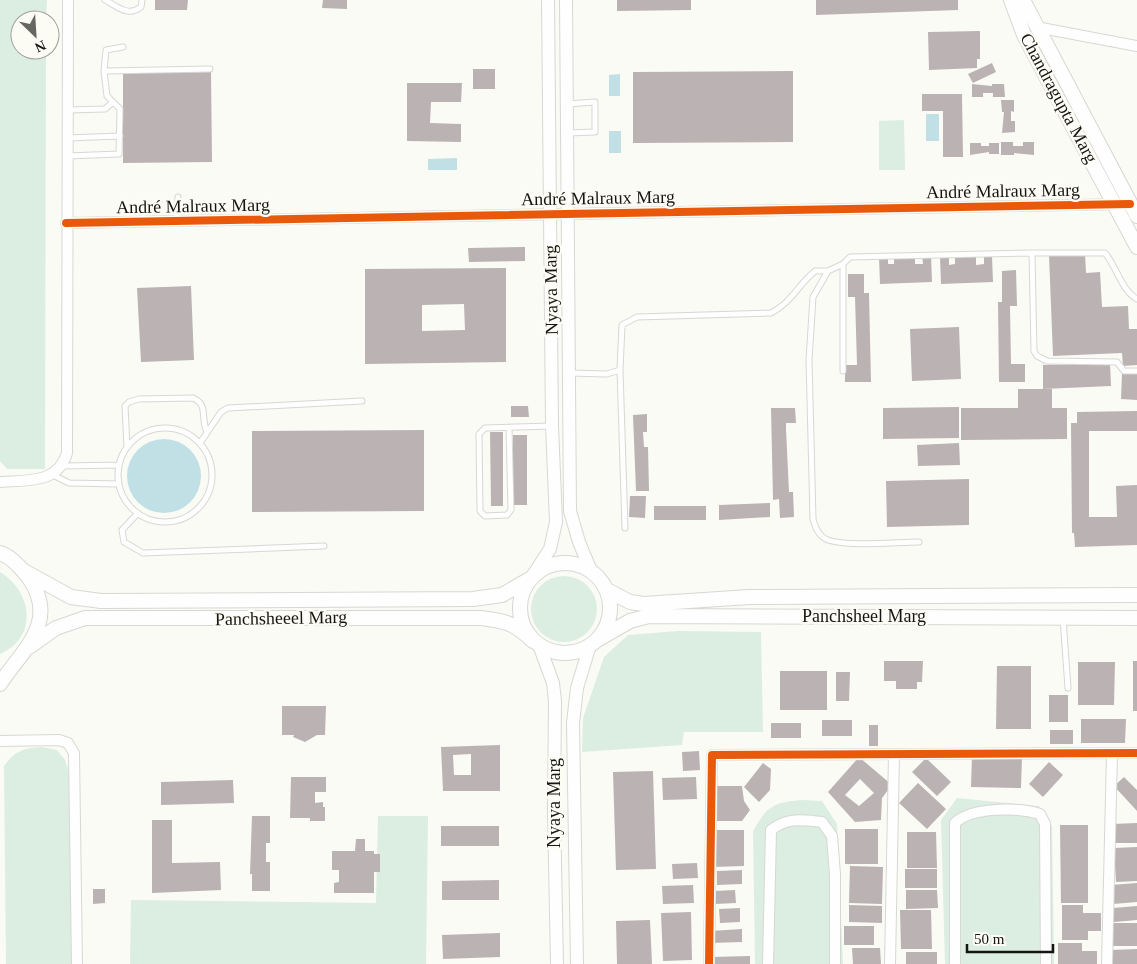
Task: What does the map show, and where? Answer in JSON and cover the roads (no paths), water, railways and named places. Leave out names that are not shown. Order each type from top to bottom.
[{"type":"main road","name":"Chandragupta Marg","points":[[1011,0],[1024,35],[1137,247]]},
{"type":"main road","name":"Chandragupta Marg","points":[[1023,0],[1134,210]]},
{"type":"main road","points":[[0,684],[6,669],[29,648],[38,625],[39,602],[31,581],[22,570],[1,552]]},
{"type":"main road","points":[[22,570],[71,597],[101,601],[473,598],[502,595],[531,578],[546,566],[562,562],[577,564],[591,571],[601,579],[607,590],[610,608],[607,625],[594,643],[578,651],[565,653],[551,651],[536,643],[525,630],[520,612],[522,592],[531,578]]},
{"type":"main road","name":"Panchsheel Marg","points":[[607,590],[630,602],[644,604],[749,597],[1137,595]]},
{"type":"main road","name":"Panchsheel Marg","points":[[594,643],[630,621],[649,616],[1137,618]]},
{"type":"main road","name":"Panchsheeel Marg","points":[[29,648],[56,628],[85,618],[481,618],[518,626],[536,643]]},
{"type":"street","points":[[0,482],[34,480],[53,475],[64,466],[67,453],[66,224],[68,0]]},
{"type":"street","name":"Nyaya Marg","points":[[531,578],[550,549],[556,522],[552,426],[548,0]]},
{"type":"street","name":"Nyaya Marg","points":[[566,0],[570,511],[579,542],[591,571]]},
{"type":"street","points":[[1036,27],[1137,46]]},
{"type":"street","name":"André Malraux Marg","points":[[66,224],[1115,204],[1134,210]]},
{"type":"street","name":"Nyaya Marg","points":[[536,643],[553,683],[556,701],[554,810],[557,964]]},
{"type":"street","name":"Nyaya Marg","points":[[577,964],[574,723],[577,688],[594,643]]},
{"type":"street","points":[[0,741],[59,740],[68,743],[74,753],[77,964]]},
{"type":"street","points":[[709,964],[712,756],[1137,753]]},
{"type":"street","points":[[1107,964],[1112,754]]},
{"type":"street","points":[[890,964],[894,755]]},
{"type":"street","points":[[955,964],[955,823],[961,816],[974,811],[1028,810],[1040,814],[1045,824],[1046,964]]},
{"type":"street","points":[[768,964],[771,830],[783,821],[802,820],[822,822],[832,836],[835,874],[835,964]]},
{"type":"lane","points":[[105,0],[128,12],[135,12],[141,7],[142,0]]},
{"type":"lane","points":[[67,156],[119,154],[120,109],[107,96],[104,71],[106,50],[123,47]]},
{"type":"lane","points":[[104,71],[210,69]]},
{"type":"lane","points":[[67,110],[105,108],[113,102]]},
{"type":"lane","points":[[567,104],[594,102],[595,132],[567,133]]},
{"type":"lane","points":[[67,138],[120,136]]},
{"type":"lane","points":[[177,221],[178,197]]},
{"type":"lane","points":[[1032,253],[1034,351],[1037,356],[1047,361],[1117,362],[1124,370],[1137,371]]},
{"type":"lane","points":[[625,528],[620,370],[622,324],[636,317],[771,313],[784,306],[804,280],[815,271],[828,271],[843,264],[850,257],[858,255],[1104,253],[1112,261],[1128,294],[1137,299]]},
{"type":"lane","points":[[843,264],[843,371]]},
{"type":"lane","points":[[828,271],[813,297],[809,360],[813,519],[816,530],[827,540],[855,543],[919,542]]},
{"type":"lane","points":[[569,373],[607,374],[620,370]]},
{"type":"lane","points":[[127,447],[145,433],[167,428],[183,431],[200,443],[207,452],[212,467],[212,484],[206,499],[196,511],[182,520],[166,523],[151,521],[137,514],[126,503],[119,484],[119,465],[127,447],[126,406],[128,402],[139,399],[193,398],[200,401],[204,407],[206,432]]},
{"type":"lane","points":[[200,443],[220,412],[228,408],[362,401]]},
{"type":"lane","points":[[509,428],[511,510],[507,515],[485,516],[480,511],[479,434],[485,428],[552,426]]},
{"type":"lane","points":[[64,466],[119,465]]},
{"type":"lane","points":[[53,475],[69,483],[119,484]]},
{"type":"lane","points":[[137,514],[122,530],[124,542],[143,553],[324,546]]},
{"type":"lane","points":[[1063,617],[1068,688]]},
{"type":"water","points":[[620,74],[620,96],[609,96],[609,75]]},
{"type":"water","points":[[926,114],[939,114],[939,141],[926,141]]},
{"type":"water","points":[[609,131],[621,131],[621,153],[609,153]]},
{"type":"water","points":[[457,158],[457,170],[428,170],[428,159]]},
{"type":"water","points":[[164,439],[185,445],[195,455],[201,476],[195,497],[185,507],[164,513],[143,507],[133,497],[127,476],[133,455],[143,445]]}]
